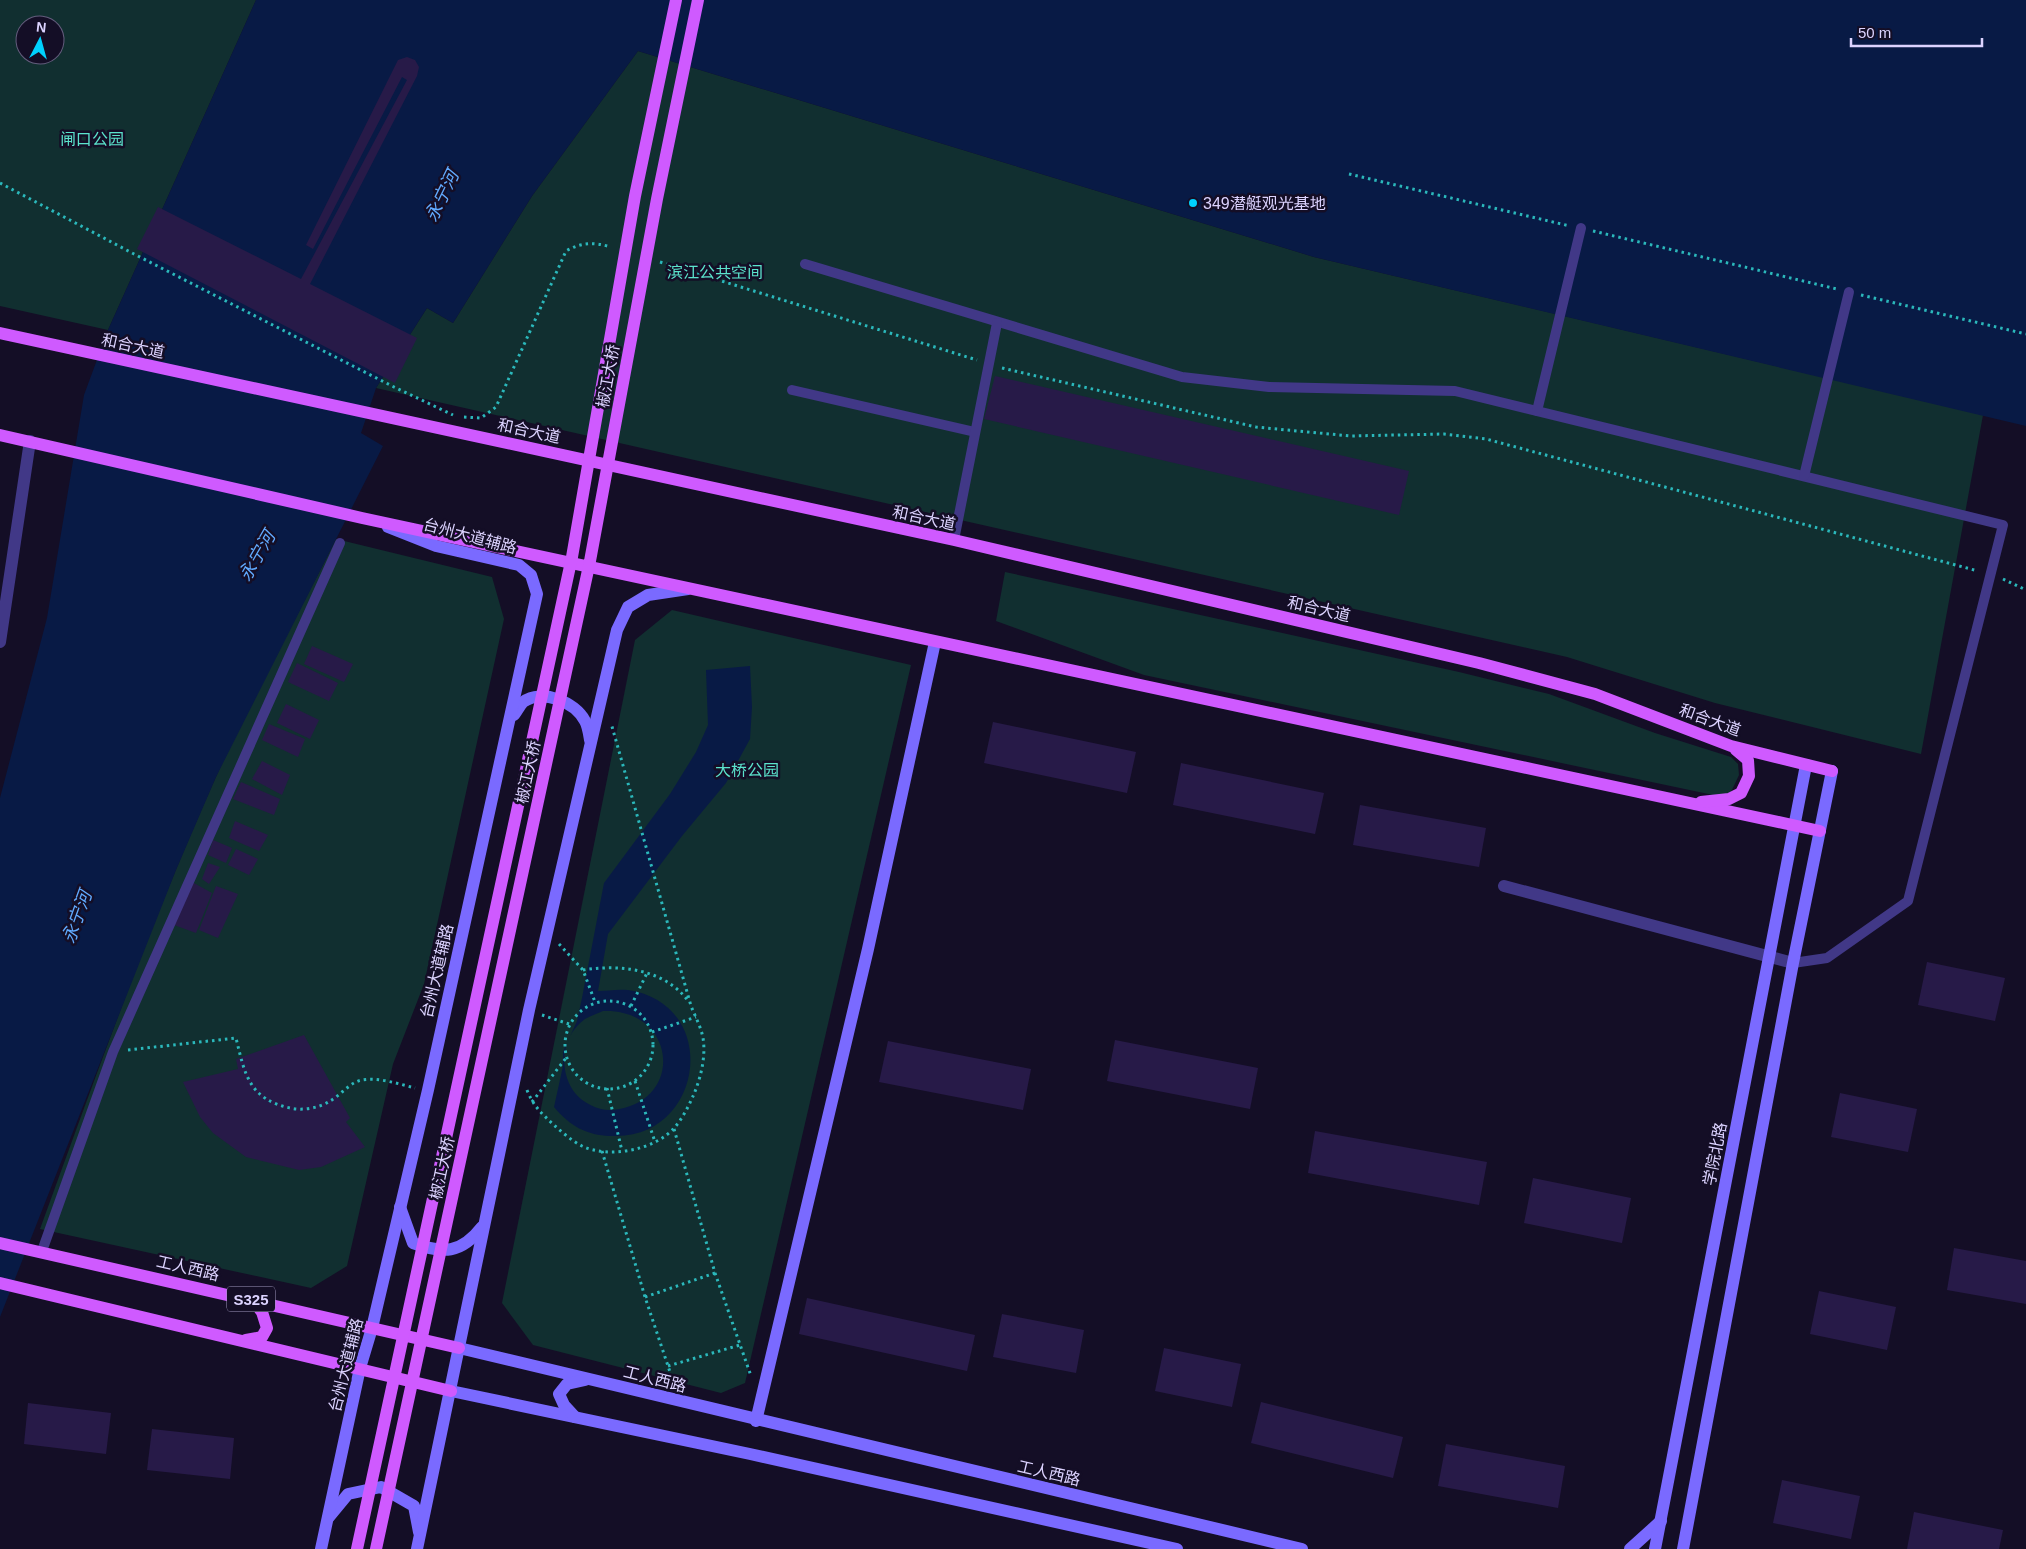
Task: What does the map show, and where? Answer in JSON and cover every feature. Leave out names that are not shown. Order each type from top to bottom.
[{"type":"main road","name":"椒江大桥","points":[[357,1549],[572,557],[635,196],[676,0]]},
{"type":"main road","name":"椒江大桥","points":[[376,1549],[590,561],[657,199],[698,0]]},
{"type":"main road","name":"和合大道","points":[[0,333],[954,540],[1479,663],[1595,694],[1731,746],[1832,771],[1820,831]]},
{"type":"main road","points":[[0,434],[362,518],[1820,831],[1793,963],[1683,1549]]},
{"type":"main road","name":"台州大道辅路","points":[[321,1549],[360,1368],[372,1328],[428,1090],[537,594],[531,575],[519,566],[499,559],[436,546],[362,518]]},
{"type":"main road","points":[[418,1543],[546,931],[618,630],[628,608],[648,595],[691,588]]},
{"type":"main road","points":[[756,1421],[868,949],[935,642]]},
{"type":"main road","points":[[509,722],[522,702],[535,697],[554,698],[576,710],[586,722],[591,745]]},
{"type":"main road","points":[[1689,804],[1729,799],[1741,794],[1749,776],[1748,760],[1731,746]]},
{"type":"main road","name":"学院北路","points":[[1655,1549],[1806,765]]},
{"type":"main road","points":[[400,1204],[412,1243],[433,1250],[456,1248],[470,1242],[484,1223]]},
{"type":"main road","name":"工人西路","points":[[0,1242],[460,1348],[756,1421],[1302,1549]]},
{"type":"main road","points":[[0,1283],[451,1391],[1177,1549]]},
{"type":"main road","points":[[244,1341],[262,1337],[267,1328],[262,1312],[252,1299]]},
{"type":"main road","points":[[576,1417],[564,1405],[559,1394],[568,1384],[588,1380]]},
{"type":"main road","points":[[328,1518],[348,1494],[381,1486],[414,1506],[418,1543]]},
{"type":"main road","points":[[1630,1549],[1661,1521]]},
{"type":"street","points":[[0,642],[30,441]]},
{"type":"street","points":[[1504,886],[1793,963]]},
{"type":"lane","points":[[1537,411],[1581,228]]},
{"type":"lane","points":[[805,264],[1182,377],[1269,387],[1455,391],[2003,525],[1908,901],[1827,958],[1793,963]]},
{"type":"lane","points":[[1804,476],[1848,292]]},
{"type":"lane","points":[[954,540],[997,323]]},
{"type":"lane","points":[[792,390],[975,432]]},
{"type":"lane","points":[[42,1251],[113,1052],[340,543]]},
{"type":"path","points":[[1349,174],[2026,334]]},
{"type":"path","points":[[0,183],[392,386],[440,410],[460,417],[481,418],[496,407],[566,252],[577,245],[594,242],[613,248]]},
{"type":"path","points":[[658,262],[1021,374],[1256,427],[1350,436],[1444,434],[1486,438],[1990,575],[2012,582],[2026,590]]},
{"type":"path","points":[[526,1087],[532,1102],[563,1133],[583,1146],[602,1151],[622,1151],[655,1142],[674,1128],[691,1102],[699,1081],[704,1057],[703,1038],[691,1006],[610,718]]},
{"type":"path","points":[[546,931],[583,970],[595,1002]]},
{"type":"path","points":[[583,970],[618,967],[664,979],[680,990],[691,1006]]},
{"type":"path","points":[[631,1004],[646,975]]},
{"type":"path","points":[[614,1001],[631,1004],[653,1031],[651,1059],[645,1071],[636,1082],[607,1090],[585,1082],[575,1074],[566,1058],[565,1036],[569,1024],[577,1013],[595,1002],[614,1001]]},
{"type":"path","points":[[529,1010],[569,1024]]},
{"type":"path","points":[[653,1031],[696,1017]]},
{"type":"path","points":[[113,1052],[236,1038],[244,1070],[260,1096],[275,1105],[294,1109],[316,1107],[331,1101],[361,1080],[377,1080],[428,1090]]},
{"type":"path","points":[[532,1102],[566,1058]]},
{"type":"path","points":[[636,1082],[649,1118],[655,1142]]},
{"type":"path","points":[[607,1090],[622,1151]]},
{"type":"path","points":[[674,1128],[715,1273],[752,1379]]},
{"type":"path","points":[[602,1151],[645,1297],[680,1402]]},
{"type":"path","points":[[645,1297],[715,1273]]},
{"type":"path","points":[[668,1366],[740,1345]]},
{"type":"green space","name":"闸口公园","points":[[0,0],[256,0],[108,330],[0,306]]},
{"type":"green space","name":"滨江公共空间","points":[[638,51],[1314,257],[1983,415],[1921,754],[1715,703],[1567,657],[376,388],[427,308],[453,323],[532,196]]},
{"type":"green space","points":[[336,539],[492,577],[504,619],[424,984],[393,1064],[347,1266],[311,1288],[40,1229],[123,1002],[191,834],[244,718]]},
{"type":"green space","points":[[1005,572],[1459,672],[1549,694],[1655,733],[1731,757],[1738,764],[1739,775],[1730,794],[1718,796],[1144,675],[996,621]]},
{"type":"green space","name":"大桥公园","points":[[672,610],[911,665],[745,1383],[721,1393],[533,1345],[502,1303],[635,640]]},
{"type":"water","name":"永宁河","points":[[256,0],[2026,0],[2026,426],[1314,257],[638,51],[532,196],[453,323],[427,308],[376,388],[361,433],[383,446],[216,777],[176,870],[0,1317],[0,798],[47,618],[84,395],[108,330]]},
{"type":"water","points":[[750,666],[752,707],[750,739],[726,783],[682,836],[608,934],[598,991],[628,990],[658,1000],[678,1019],[689,1043],[690,1069],[683,1095],[667,1116],[644,1131],[613,1136],[595,1134],[573,1125],[554,1107],[563,1066],[563,1052],[577,1021],[604,883],[670,794],[696,752],[708,725],[706,670]],"holes":[[[603,1011],[628,1014],[646,1024],[658,1039],[663,1057],[661,1075],[652,1091],[636,1104],[612,1110],[597,1108],[578,1097],[570,1084],[564,1064],[567,1044],[577,1026],[587,1018]]]},
{"type":"building","points":[[407,57],[415,60],[419,67],[417,76],[310,284],[417,338],[395,383],[137,249],[158,207],[301,279],[407,80],[402,77],[313,249],[306,245],[398,60]]},
{"type":"building","points":[[995,376],[1409,471],[1399,515],[984,419]]},
{"type":"building","points":[[312,646],[353,664],[344,682],[304,664]]},
{"type":"building","points":[[297,663],[338,683],[329,701],[288,682]]},
{"type":"building","points":[[286,704],[319,720],[310,739],[277,723]]},
{"type":"building","points":[[993,722],[1136,752],[1127,793],[984,763]]},
{"type":"building","points":[[269,724],[305,739],[298,757],[262,740]]},
{"type":"building","points":[[262,761],[290,775],[282,795],[252,779]]},
{"type":"building","points":[[1181,763],[1324,793],[1315,834],[1173,805]]},
{"type":"building","points":[[241,782],[280,799],[274,815],[233,799]]},
{"type":"building","points":[[1360,805],[1486,828],[1479,867],[1353,845]]},
{"type":"building","points":[[235,821],[268,835],[259,851],[229,838]]},
{"type":"building","points":[[213,840],[232,848],[226,863],[208,855]]},
{"type":"building","points":[[236,849],[258,859],[249,875],[228,865]]},
{"type":"building","points":[[208,863],[220,867],[209,884],[202,879]]},
{"type":"building","points":[[192,882],[212,893],[196,933],[174,925]]},
{"type":"building","points":[[216,886],[238,894],[218,938],[199,930]]},
{"type":"building","points":[[1927,962],[2005,978],[1995,1021],[1918,1005]]},
{"type":"building","points":[[304,1035],[350,1118],[346,1122],[365,1147],[321,1167],[299,1170],[246,1157],[213,1133],[200,1117],[183,1082],[238,1069],[236,1059]]},
{"type":"building","points":[[1115,1040],[1258,1068],[1250,1109],[1107,1081]]},
{"type":"building","points":[[888,1041],[1031,1069],[1023,1110],[879,1082]]},
{"type":"building","points":[[1840,1093],[1917,1109],[1908,1152],[1831,1137]]},
{"type":"building","points":[[1315,1131],[1487,1162],[1479,1205],[1308,1173]]},
{"type":"building","points":[[1533,1178],[1631,1198],[1622,1243],[1524,1223]]},
{"type":"building","points":[[1954,1248],[2026,1261],[2026,1304],[1947,1290]]},
{"type":"building","points":[[1819,1291],[1896,1307],[1887,1350],[1810,1334]]},
{"type":"building","points":[[807,1298],[975,1335],[967,1371],[799,1334]]},
{"type":"building","points":[[1002,1314],[1084,1330],[1076,1373],[993,1357]]},
{"type":"building","points":[[1164,1348],[1241,1364],[1232,1407],[1155,1391]]},
{"type":"building","points":[[1261,1402],[1403,1437],[1393,1478],[1251,1443]]},
{"type":"building","points":[[28,1403],[111,1413],[106,1454],[24,1444]]},
{"type":"building","points":[[152,1429],[234,1438],[230,1479],[147,1470]]},
{"type":"building","points":[[1446,1444],[1565,1466],[1558,1508],[1438,1486]]},
{"type":"building","points":[[1782,1480],[1860,1496],[1851,1539],[1773,1523]]},
{"type":"building","points":[[1914,1512],[2003,1530],[1999,1549],[1907,1549]]},
{"type":"place","name":"349潜艇观光基地","points":[[1193,203]]}]
